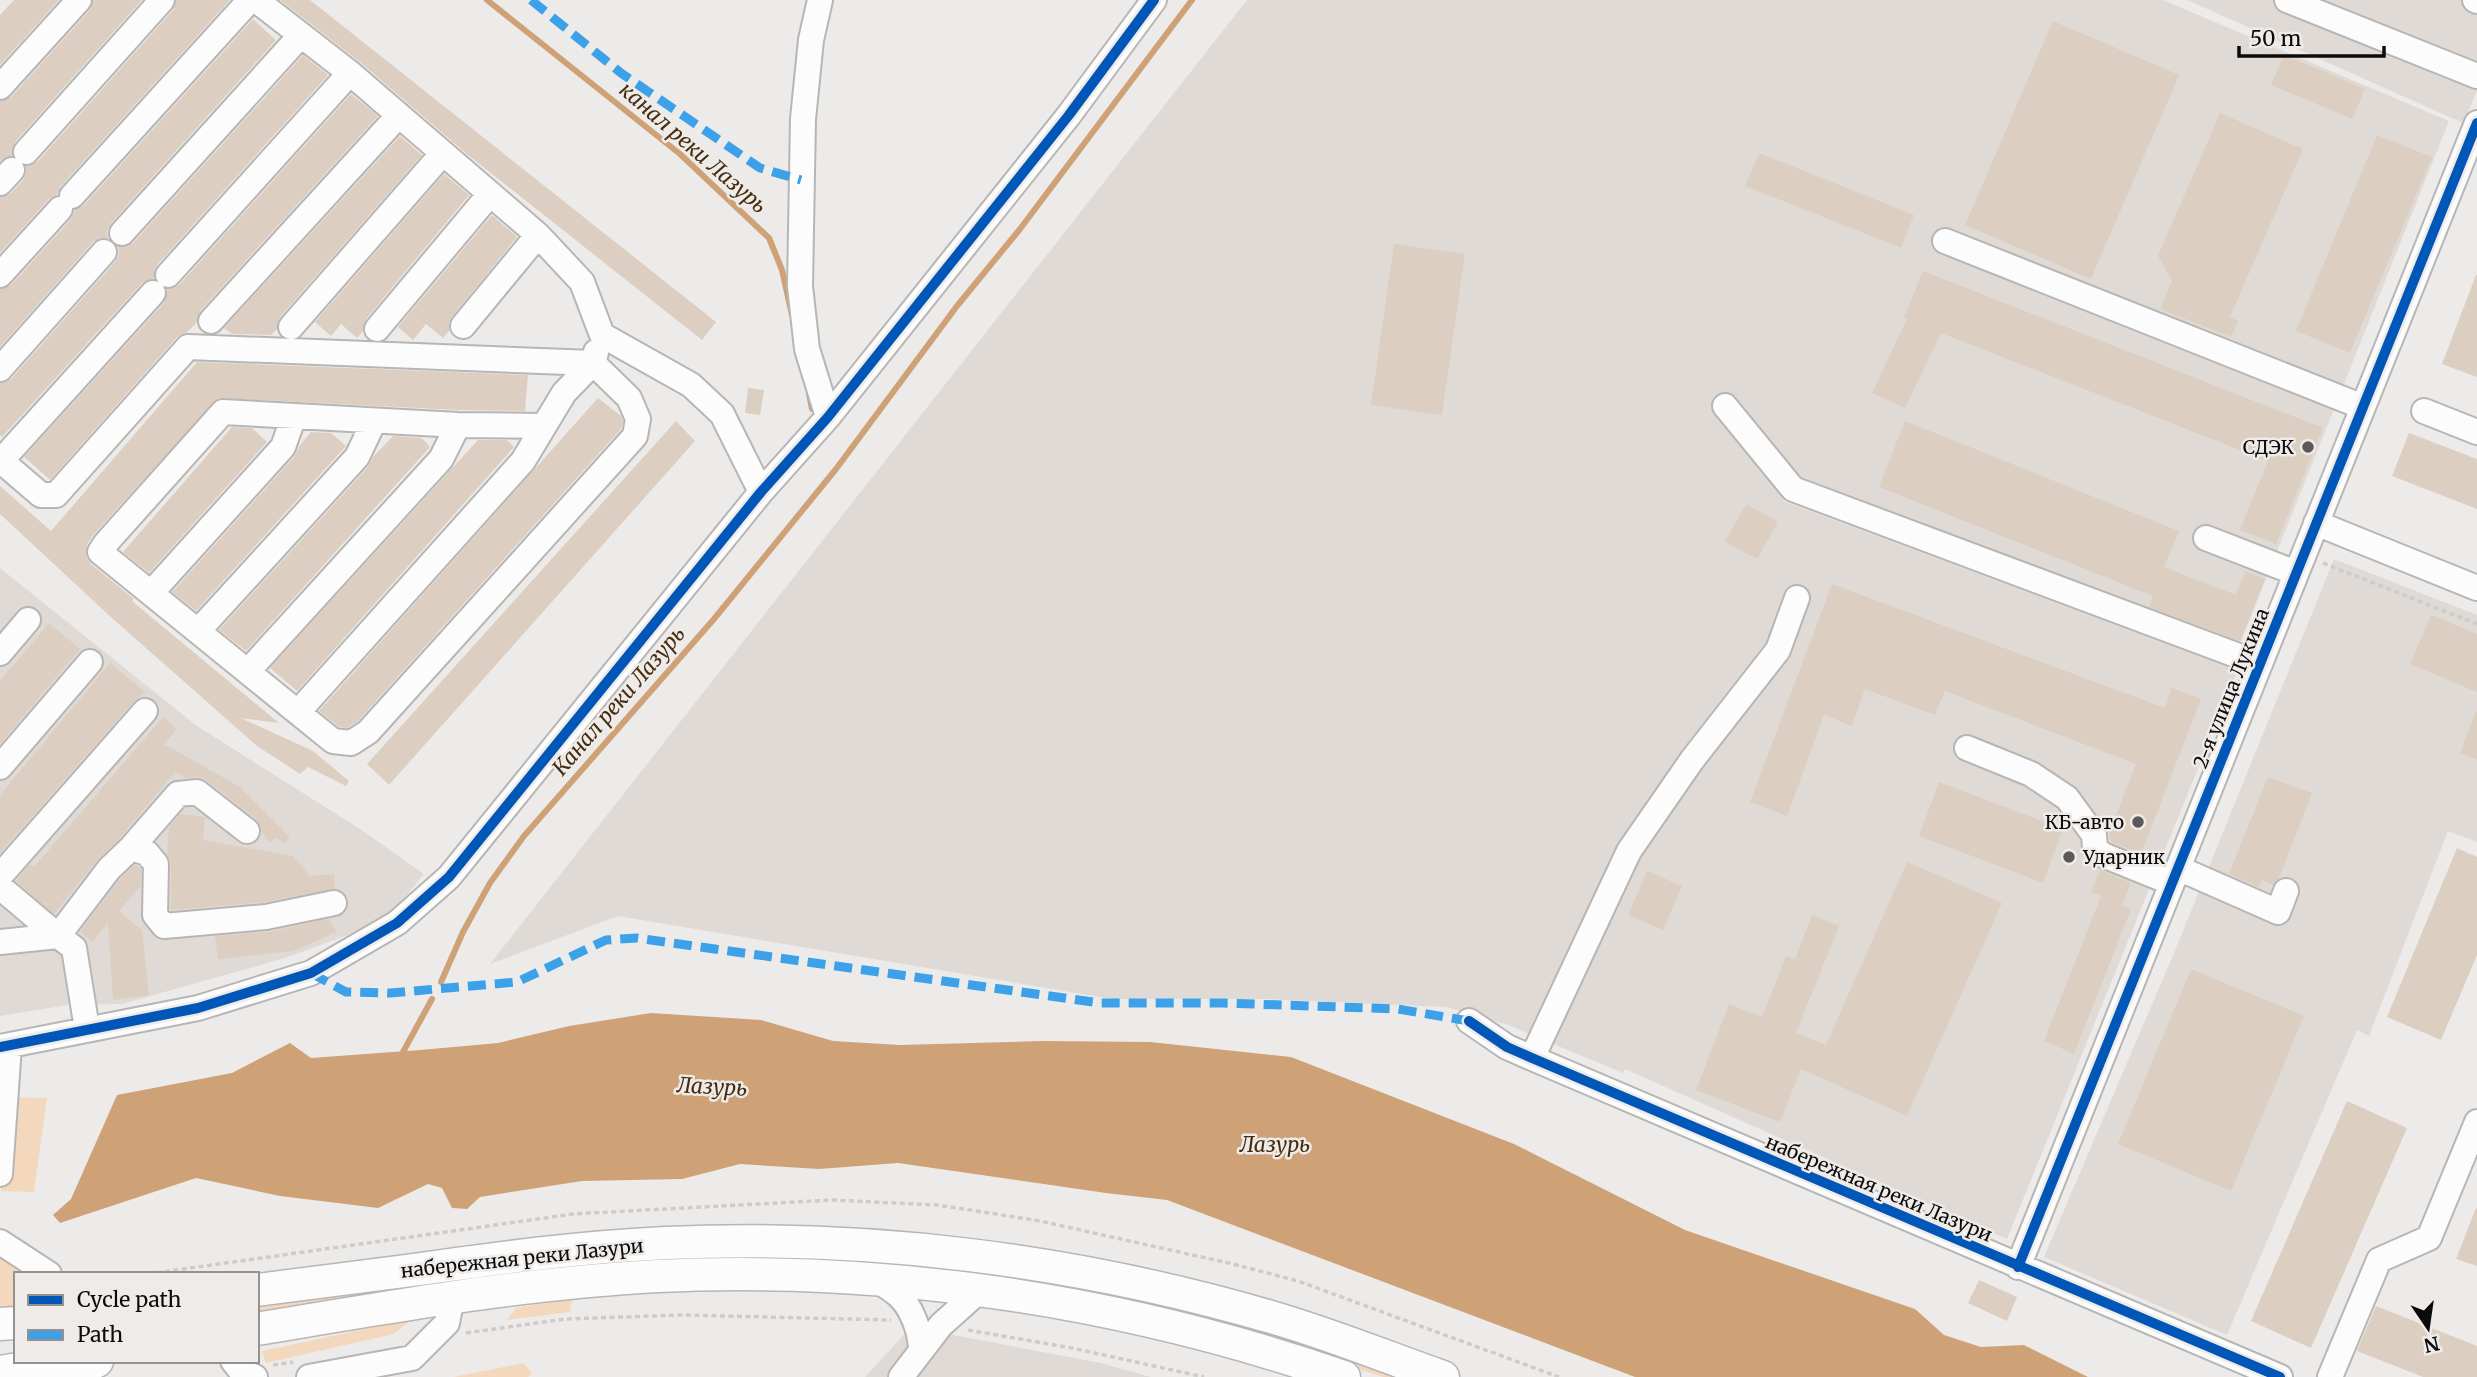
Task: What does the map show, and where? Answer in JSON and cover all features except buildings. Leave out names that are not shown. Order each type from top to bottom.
[{"type":"main road","name":"набережная реки Лазури","points":[[259,1290],[590,1248],[736,1241],[838,1244],[972,1255],[1106,1277],[1215,1302],[1334,1337],[1443,1377]]},
{"type":"main road","points":[[462,1296],[464,1291],[458,1279],[459,1271],[467,1262]]},
{"type":"main road","points":[[411,1270],[419,1275],[424,1283],[424,1292],[417,1302]]},
{"type":"main road","name":"набережная реки Лазури","points":[[259,1329],[417,1302],[584,1282],[688,1275],[875,1279],[1061,1302],[1153,1321],[1255,1348],[1345,1377]]},
{"type":"main road","points":[[0,1371],[53,1363]]},
{"type":"main road","points":[[65,1377],[93,1363]]},
{"type":"street","points":[[0,87],[79,0]]},
{"type":"street","points":[[13,168],[162,0]]},
{"type":"street","points":[[0,275],[250,0]]},
{"type":"street","points":[[256,0],[350,73],[538,235],[582,282],[602,335],[593,363],[564,393],[523,461],[298,712]]},
{"type":"street","points":[[820,0],[811,40],[803,119],[800,286],[807,349],[828,417]]},
{"type":"street","points":[[0,1174],[4,1046],[198,1009],[311,974],[397,923],[449,877],[761,492],[828,417],[1069,115],[1154,0]]},
{"type":"street","points":[[2287,0],[2477,76]]},
{"type":"street","points":[[122,233],[302,35]]},
{"type":"street","points":[[350,73],[1,460],[41,495],[56,495],[188,347],[593,363],[629,398],[638,419],[635,436],[368,732],[351,743],[333,741],[100,552],[223,412],[458,425],[544,426]]},
{"type":"street","points":[[211,321],[399,115]]},
{"type":"street","name":"2-я улица Лукина","points":[[2018,1266],[2033,1201],[2175,875],[2477,123]]},
{"type":"street","points":[[292,327],[443,153]]},
{"type":"street","points":[[377,329],[490,194]]},
{"type":"street","points":[[463,326],[538,235]]},
{"type":"street","points":[[1945,241],[2363,407]]},
{"type":"street","points":[[0,369],[104,252]]},
{"type":"street","points":[[602,335],[691,385],[722,414],[761,492]]},
{"type":"street","points":[[1725,406],[1793,489],[2260,664]]},
{"type":"street","points":[[2424,411],[2477,432]]},
{"type":"street","points":[[151,593],[283,447],[294,416]]},
{"type":"street","points":[[198,631],[357,457],[374,421]]},
{"type":"street","points":[[248,671],[441,458],[458,425]]},
{"type":"street","points":[[2316,523],[2477,588]]},
{"type":"street","points":[[2206,538],[2300,564]]},
{"type":"street","points":[[1532,1058],[1629,850],[1692,760],[1778,650],[1797,598]]},
{"type":"street","points":[[0,653],[28,620]]},
{"type":"street","points":[[0,767],[90,662]]},
{"type":"street","points":[[0,876],[145,711]]},
{"type":"street","points":[[1967,748],[2031,774],[2067,797],[2094,835],[2095,848],[2103,855],[2175,875],[2278,912],[2286,891]]},
{"type":"street","points":[[0,942],[58,936],[109,869],[178,794],[197,792],[247,831]]},
{"type":"street","points":[[131,848],[147,853],[156,864],[155,915],[164,926],[266,917],[334,904]]},
{"type":"street","points":[[0,887],[74,947],[87,1029]]},
{"type":"street","name":"набережная реки Лазури","points":[[1469,1021],[1507,1047],[1532,1058],[2018,1266],[2198,1332],[2280,1377]]},
{"type":"street","points":[[2330,1377],[2379,1260],[2429,1238],[2477,1122]]},
{"type":"street","points":[[0,1242],[46,1272]]},
{"type":"street","points":[[875,1279],[898,1295],[919,1332],[912,1363]]},
{"type":"street","points":[[912,1363],[941,1325],[980,1290]]},
{"type":"street","points":[[307,1368],[412,1358],[447,1323],[462,1296]]},
{"type":"path","points":[[2300,564],[2477,624]]},
{"type":"path","points":[[433,1337],[578,1318],[681,1315],[914,1321]]},
{"type":"path","points":[[941,1325],[1072,1348],[1204,1377]]},
{"type":"path","points":[[243,1370],[307,1368]]},
{"type":"shaded area","points":[[1247,0],[2163,0],[2449,121],[2239,647],[1793,477],[1783,501],[2238,670],[2007,1239],[1625,1069],[1623,1073],[1508,1025],[1446,1007],[1266,999],[1111,999],[618,916],[490,964]]},
{"type":"shaded area","points":[[2187,0],[2477,0],[2477,91],[2463,123]]},
{"type":"shaded area","points":[[2334,559],[2477,615],[2477,842],[2448,831],[2369,1036],[2357,1030],[2227,1335],[2044,1257],[2174,953]]},
{"type":"shaded area","points":[[0,568],[197,726],[360,829],[424,874],[386,921],[285,958],[122,1004],[68,1005],[0,1016]]},
{"type":"shaded area","points":[[13,1097],[47,1098],[34,1192],[1,1191]]},
{"type":"shaded area","points":[[742,1252],[959,1263],[1210,1312],[1410,1377],[1383,1377],[1205,1319],[1059,1287],[936,1269],[826,1260],[740,1261],[480,1283],[476,1277],[480,1273],[593,1260]]},
{"type":"shaded area","points":[[0,1257],[20,1272],[14,1272],[14,1307],[0,1307]]},
{"type":"shaded area","points":[[409,1283],[412,1287],[409,1291],[259,1315],[259,1306]]},
{"type":"shaded area","points":[[572,1299],[570,1312],[507,1320],[516,1308]]},
{"type":"shaded area","points":[[412,1319],[394,1334],[266,1363],[262,1351]]},
{"type":"shaded area","points":[[911,1327],[1101,1363],[1151,1377],[865,1377]]},
{"type":"shaded area","points":[[524,1363],[532,1373],[528,1377],[453,1377]]},
{"type":"water","name":"Лазурь","points":[[651,1013],[761,1020],[833,1041],[900,1045],[1042,1041],[1150,1042],[1291,1057],[1514,1144],[1685,1230],[1915,1309],[1944,1335],[1981,1347],[2024,1345],[2088,1377],[1635,1377],[1167,1200],[898,1163],[819,1169],[740,1164],[682,1179],[582,1181],[480,1197],[467,1209],[452,1208],[442,1188],[428,1184],[378,1208],[280,1196],[196,1178],[60,1223],[53,1215],[71,1199],[117,1095],[232,1073],[290,1043],[311,1058],[420,1050],[498,1043],[569,1026]]},
{"type":"waterway","name":"канал реки Лазурь","points":[[487,0],[680,154],[769,238],[782,270],[792,315]]},
{"type":"waterway","name":"Канал реки Лазурь","points":[[441,982],[463,932],[490,883],[524,836],[714,619],[836,469],[957,306],[1020,229],[1192,0]]},
{"type":"waterway","name":"канал реки Лазурь","points":[[809,394],[812,409]]},
{"type":"waterway","points":[[406,1059],[403,1052],[432,999]]},
{"type":"marked path","points":[[531,0],[621,73],[760,168],[801,180]]},
{"type":"marked path","points":[[311,973],[346,992],[390,993],[517,982],[606,940],[637,938],[1100,1003],[1223,1003],[1398,1009],[1469,1021]]},
{"type":"cycle path","points":[[0,1047],[198,1008],[311,973],[397,923],[449,877],[761,492],[828,417],[1069,115],[1154,0]]},
{"type":"cycle path","points":[[2018,1267],[2477,123]]},
{"type":"cycle path","points":[[1469,1021],[1507,1047],[1532,1058],[2280,1377]]},
{"type":"place","name":"СДЭК","points":[[2308,447]]},
{"type":"place","name":"КБ-авто","points":[[2138,822]]},
{"type":"place","name":"Ударник","points":[[2069,857]]}]
